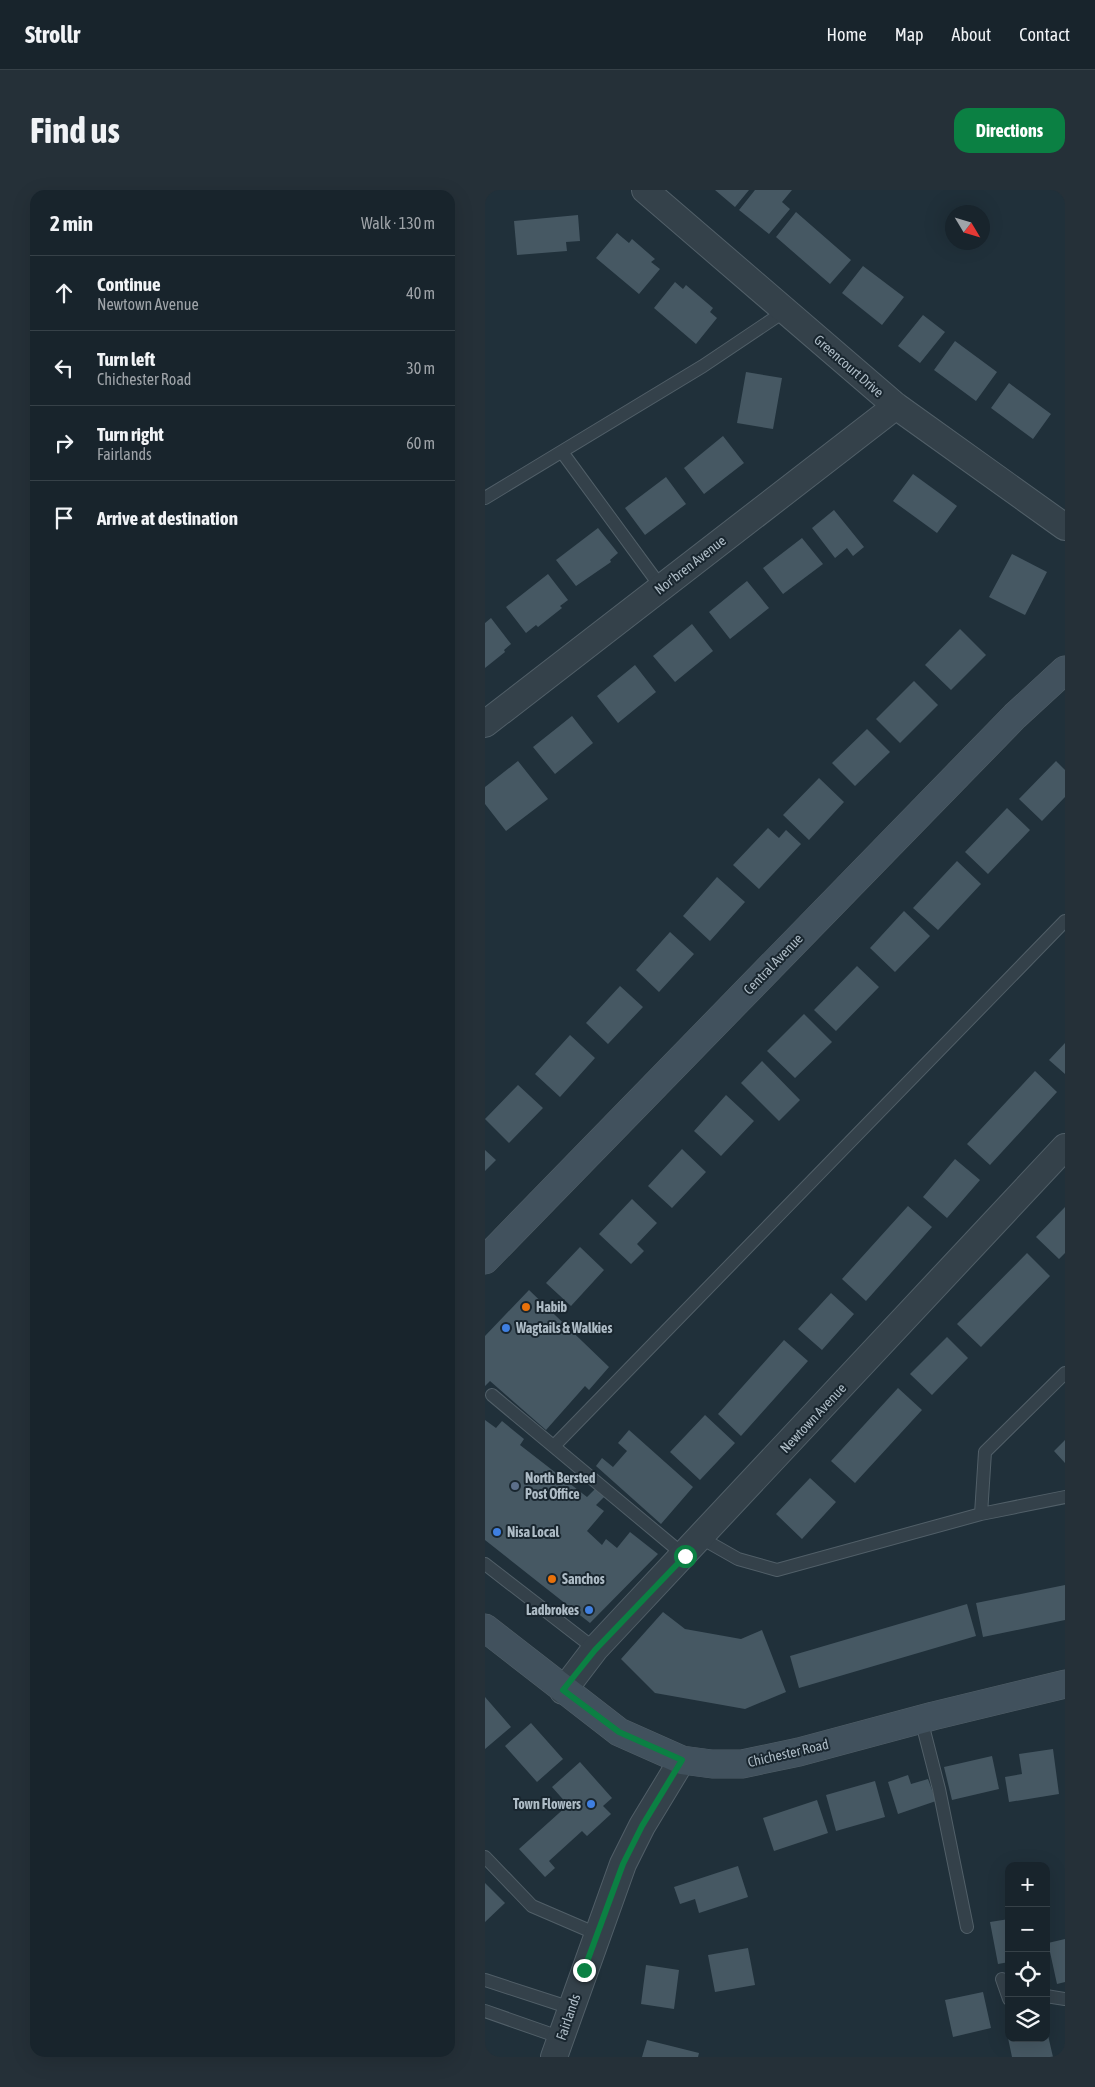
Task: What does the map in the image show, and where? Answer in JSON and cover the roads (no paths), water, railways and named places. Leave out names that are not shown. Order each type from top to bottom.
[{"type":"street","name":"Greencourt Drive","points":[[645,190],[896,406],[1065,527]]},
{"type":"street","name":"Nor'bren Avenue","points":[[485,724],[896,406]]},
{"type":"street","name":"Central Avenue","points":[[485,1260],[1015,716],[1065,670]]},
{"type":"street","name":"Newtown Avenue","points":[[563,1690],[595,1650],[1065,1147]]},
{"type":"street","name":"Chichester Road","points":[[485,1628],[619,1732],[682,1760],[712,1764],[742,1764],[799,1752],[921,1719],[1065,1684]]},
{"type":"street","name":"Fairlands","points":[[558,2047],[623,1864],[642,1826],[682,1760]]},
{"type":"lane","points":[[485,498],[703,366],[785,311]]},
{"type":"lane","points":[[561,452],[661,587]]},
{"type":"lane","points":[[554,1446],[1065,921]]},
{"type":"lane","points":[[981,1514],[985,1452],[1065,1373]]},
{"type":"lane","points":[[492,1395],[554,1446],[693,1547],[777,1570],[981,1514],[1065,1497]]},
{"type":"lane","points":[[485,1564],[595,1650]]},
{"type":"lane","points":[[921,1719],[939,1788],[967,1927]]},
{"type":"lane","points":[[485,1857],[532,1906],[597,1934]]},
{"type":"lane","points":[[1002,1979],[1008,1997]]},
{"type":"lane","points":[[485,1980],[571,2008]]},
{"type":"lane","points":[[1050,1997],[1065,1999]]},
{"type":"lane","points":[[485,2011],[558,2047]]},
{"type":"place","name":"Habib","points":[[526,1307]]},
{"type":"place","name":"Wagtails & Walkies","points":[[506,1328]]},
{"type":"place","name":"North Bersted Post Office","points":[[515,1486]]},
{"type":"place","name":"Nisa Local","points":[[497,1532]]},
{"type":"place","name":"Sanchos","points":[[552,1579]]},
{"type":"place","name":"Ladbrokes","points":[[589,1610]]},
{"type":"place","name":"Town Flowers","points":[[591,1804]]}]
